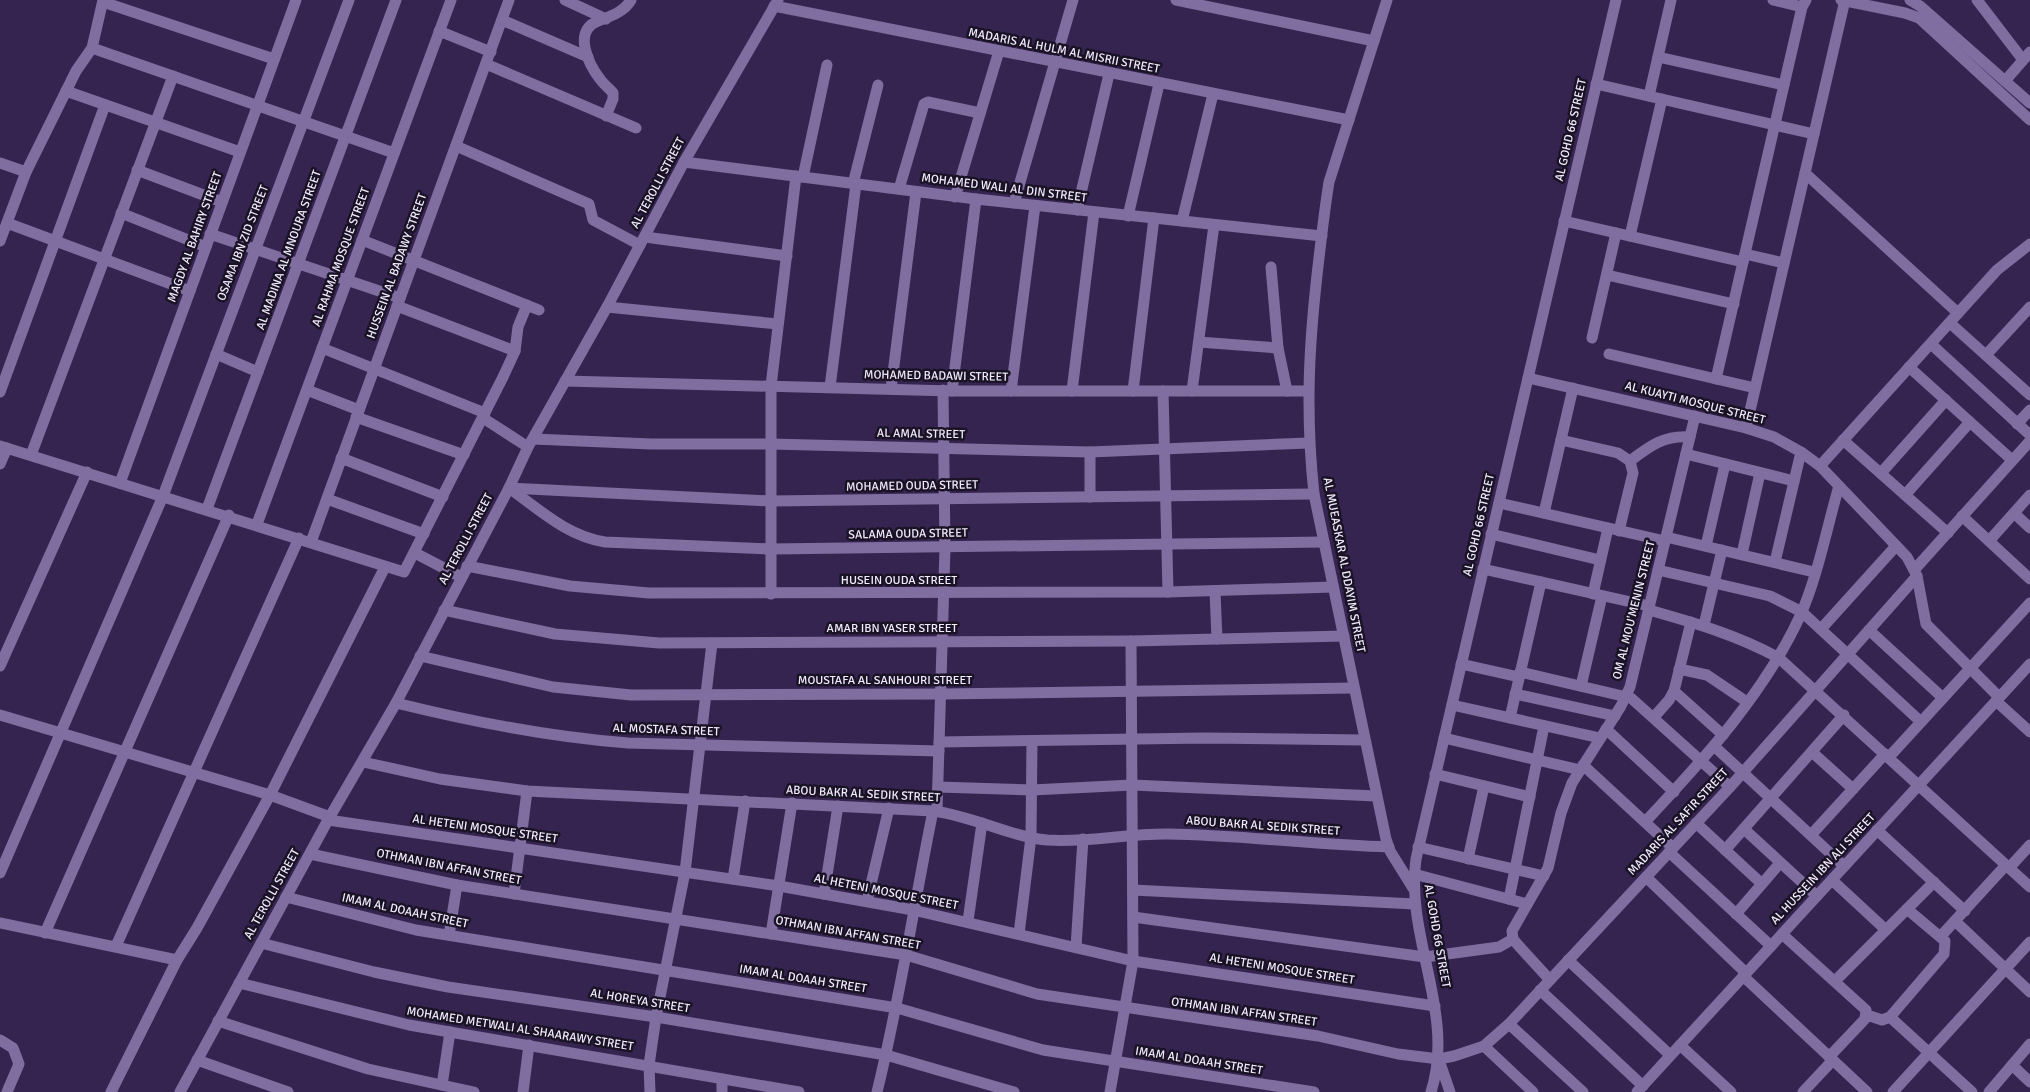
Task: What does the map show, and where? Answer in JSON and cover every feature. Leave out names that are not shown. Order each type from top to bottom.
[{"type":"street","name":"MAGDY AL BAHIRY STREET","points":[[120,483],[296,0]]},
{"type":"street","name":"OSAMA IBN ZID STREET","points":[[0,874],[163,496],[349,0]]},
{"type":"street","name":"AL MADINA AL MNOURA STREET","points":[[207,509],[396,0]]},
{"type":"street","name":"AL RAHMA MOSQUE STREET","points":[[257,524],[450,0]]},
{"type":"street","name":"HUSSEIN AL BADAWY STREET","points":[[311,542],[509,0]]},
{"type":"street","points":[[565,0],[606,19]]},
{"type":"street","points":[[606,116],[613,93],[599,78],[588,57],[584,45],[586,32],[594,23],[624,9],[631,0]]},
{"type":"street","points":[[1014,203],[1073,0]]},
{"type":"street","points":[[1176,0],[1374,41]]},
{"type":"street","name":"AL MUEASKAR AL DDAYIM STREET","points":[[1387,0],[1330,182],[1311,318],[1307,391],[1308,443],[1314,494],[1376,796],[1389,847],[1414,889]]},
{"type":"street","name":"AL GOHD 66 STREET","points":[[1439,1059],[1435,1006],[1415,904],[1414,874],[1418,847],[1616,0]]},
{"type":"street","points":[[1649,96],[1672,0]]},
{"type":"street","points":[[1716,378],[1804,3],[1773,0]]},
{"type":"street","points":[[1746,428],[1843,0],[1905,13],[1918,18],[2030,120]]},
{"type":"street","points":[[1910,0],[2030,103]]},
{"type":"street","points":[[1977,0],[2027,56],[2005,81]]},
{"type":"street","points":[[0,241],[26,172],[66,91],[92,48],[103,1],[274,60]]},
{"type":"street","name":"MADARIS AL HULM AL MISRII STREET","points":[[776,3],[1054,63],[1349,120]]},
{"type":"street","name":"AL TEROLLI STREET","points":[[180,1092],[329,819],[396,703],[461,577],[510,488],[531,443],[607,307],[684,162],[776,3]]},
{"type":"street","points":[[502,20],[588,57]]},
{"type":"street","points":[[439,31],[491,52]]},
{"type":"street","points":[[92,48],[394,153]]},
{"type":"street","points":[[955,197],[999,51]]},
{"type":"street","points":[[1658,56],[1784,85]]},
{"type":"street","points":[[486,64],[636,128]]},
{"type":"street","points":[[771,594],[771,386],[787,256],[800,177],[827,65]]},
{"type":"street","points":[[1077,210],[1109,74]]},
{"type":"street","points":[[30,455],[173,76]]},
{"type":"street","points":[[1128,216],[1159,84]]},
{"type":"street","points":[[1596,84],[1814,134]]},
{"type":"street","points":[[830,387],[855,184],[878,85]]},
{"type":"street","points":[[66,91],[240,152]]},
{"type":"street","points":[[1182,221],[1213,94]]},
{"type":"street","points":[[1630,236],[1662,99]]},
{"type":"street","points":[[899,189],[924,104],[928,102],[980,113]]},
{"type":"street","points":[[0,392],[105,104]]},
{"type":"street","points":[[456,146],[589,204],[593,220],[642,241],[787,256]]},
{"type":"street","name":"MOHAMED WALI AL DIN STREET","points":[[684,162],[955,197],[1322,236]]},
{"type":"street","points":[[0,163],[26,172]]},
{"type":"street","points":[[137,170],[222,202]]},
{"type":"street","points":[[1805,173],[1958,313]]},
{"type":"street","points":[[891,389],[916,192]]},
{"type":"street","points":[[877,1092],[897,1008],[913,910],[935,811],[938,787],[945,548],[943,448],[947,391],[976,199]]},
{"type":"street","points":[[1011,391],[1035,206]]},
{"type":"street","points":[[1072,391],[1094,212]]},
{"type":"street","points":[[121,213],[206,247]]},
{"type":"street","points":[[1133,391],[1154,218]]},
{"type":"street","points":[[1564,221],[1744,258],[1784,263]]},
{"type":"street","points":[[7,223],[190,291]]},
{"type":"street","points":[[1192,391],[1214,225]]},
{"type":"street","points":[[1592,338],[1616,233]]},
{"type":"street","points":[[210,234],[347,281],[515,351]]},
{"type":"street","points":[[362,240],[540,310]]},
{"type":"street","points":[[1820,466],[1997,270],[2030,244]]},
{"type":"street","points":[[1271,267],[1278,348],[1287,391]]},
{"type":"street","points":[[1607,275],[1734,304]]},
{"type":"street","points":[[0,464],[3,447],[257,524],[404,572],[515,351],[518,327],[527,305]]},
{"type":"street","points":[[607,307],[778,324]]},
{"type":"street","points":[[1986,355],[2030,307]]},
{"type":"street","points":[[1950,323],[2030,395]]},
{"type":"street","points":[[1198,342],[1278,348]]},
{"type":"street","points":[[1930,344],[2030,435]]},
{"type":"street","points":[[322,348],[484,415],[531,443]]},
{"type":"street","points":[[216,354],[258,372]]},
{"type":"street","points":[[1609,354],[1755,388]]},
{"type":"street","points":[[1910,367],[2012,460]]},
{"type":"street","name":"AL KUAYTI MOSQUE STREET","points":[[1528,378],[1746,428],[1774,437],[1820,466],[1907,557],[1916,573],[1926,624],[2030,732]]},
{"type":"street","name":"MOHAMED BADAWI STREET","points":[[565,381],[947,391],[1307,391]]},
{"type":"street","points":[[1544,514],[1573,388]]},
{"type":"street","points":[[307,390],[358,414],[464,455]]},
{"type":"street","points":[[1163,391],[1168,592]]},
{"type":"street","points":[[1881,473],[1946,400]]},
{"type":"street","points":[[2017,424],[2030,410]]},
{"type":"street","name":"OM AL MOU'MENIN STREET","points":[[1513,939],[1512,931],[1544,876],[1551,860],[1565,798],[1581,767],[1626,696],[1695,416]]},
{"type":"street","points":[[1905,494],[1970,422]]},
{"type":"street","points":[[1630,461],[1663,438],[1676,436],[1690,437]]},
{"type":"street","points":[[1561,440],[1618,453],[1630,461],[1632,473],[1600,560],[1597,595],[1581,686]]},
{"type":"street","points":[[1844,440],[1948,532]]},
{"type":"street","name":"MADARIS AL SAFIR STREET","points":[[1439,1059],[1484,1046],[1509,1024],[1742,773],[1869,630],[1948,532],[2030,441]]},
{"type":"street","name":"AL AMAL STREET","points":[[531,443],[771,444],[1090,452],[1308,443]]},
{"type":"street","points":[[1090,452],[1090,497]]},
{"type":"street","points":[[1776,562],[1800,452]]},
{"type":"street","points":[[1686,454],[1794,482]]},
{"type":"street","points":[[342,458],[443,497]]},
{"type":"street","points":[[1706,546],[1725,464]]},
{"type":"street","points":[[0,666],[87,472]]},
{"type":"street","points":[[1742,554],[1760,473]]},
{"type":"street","points":[[1645,822],[1702,761],[1779,658],[1802,612],[1839,486]]},
{"type":"street","name":"MOHAMED OUDA STREET","points":[[510,488],[771,501],[1314,494]]},
{"type":"street","name":"SALAMA OUDA STREET","points":[[510,488],[563,528],[590,540],[771,549],[1324,542]]},
{"type":"street","points":[[1990,541],[2030,495]]},
{"type":"street","points":[[327,498],[424,534]]},
{"type":"street","points":[[1498,503],[1613,529],[1706,546],[1814,572]]},
{"type":"street","points":[[2014,513],[2030,528]]},
{"type":"street","points":[[45,933],[229,516]]},
{"type":"street","points":[[1962,516],[2030,579]]},
{"type":"street","points":[[1491,534],[1600,560]]},
{"type":"street","points":[[116,946],[299,538]]},
{"type":"street","points":[[1821,629],[1896,546]]},
{"type":"street","points":[[1704,625],[1722,550]]},
{"type":"street","points":[[415,553],[461,577]]},
{"type":"street","name":"HUSEIN OUDA STREET","points":[[467,566],[531,580],[610,591],[771,594],[1168,592],[1334,587]]},
{"type":"street","points":[[111,1092],[177,960],[197,928],[270,795],[385,567]]},
{"type":"street","points":[[1483,569],[1649,608],[1750,642],[1779,658],[1844,715],[2030,887]]},
{"type":"street","points":[[1658,570],[1770,596],[1802,612],[1921,722]]},
{"type":"street","points":[[1510,718],[1541,582]]},
{"type":"street","points":[[1215,591],[1217,639]]},
{"type":"street","points":[[1811,835],[1853,789],[1921,722],[2030,603]]},
{"type":"street","name":"AMAR IBN YASER STREET","points":[[444,610],[521,628],[590,639],[659,643],[1131,641],[1344,636]]},
{"type":"street","points":[[1654,716],[1666,704],[1674,691],[1691,622]]},
{"type":"street","points":[[1869,630],[1943,698]]},
{"type":"street","points":[[1110,1092],[1133,961],[1131,641]]},
{"type":"street","points":[[650,1092],[649,1065],[656,1017],[685,872],[712,643]]},
{"type":"street","name":"MOUSTAFA AL SANHOURI STREET","points":[[420,656],[553,687],[592,693],[706,695],[941,694],[1354,688]]},
{"type":"street","points":[[1461,664],[1581,686],[1636,700],[1730,786]]},
{"type":"street","name":"AL HUSSEIN IBN ALI STREET","points":[[1640,1089],[2030,664]]},
{"type":"street","points":[[1679,669],[1707,675],[1747,702]]},
{"type":"street","points":[[1674,691],[1723,734]]},
{"type":"street","points":[[1516,694],[1615,716]]},
{"type":"street","name":"AL MOSTAFA STREET","points":[[396,703],[482,724],[530,733],[628,743],[939,746],[1032,741],[1205,738],[1364,740]]},
{"type":"street","points":[[1452,705],[1544,726],[1603,734],[1674,792]]},
{"type":"street","name":"AL HETENI MOSQUE STREET","points":[[0,715],[270,795],[329,819],[779,886],[913,910],[1133,961],[1435,1006]]},
{"type":"street","points":[[1725,850],[1844,715]]},
{"type":"street","points":[[1509,899],[1544,726]]},
{"type":"street","points":[[1444,738],[1537,760],[1581,767],[1645,822],[1736,914],[1771,946]]},
{"type":"street","points":[[1020,934],[1031,838],[1032,741]]},
{"type":"street","points":[[1714,746],[1844,866]]},
{"type":"street","points":[[1812,752],[1853,789]]},
{"type":"street","name":"ABOU BAKR AL SEDIK STREET","points":[[363,762],[440,779],[527,791],[935,811],[1031,838],[1048,840],[1132,834],[1202,835],[1330,846],[1389,847]]},
{"type":"street","points":[[1435,774],[1530,797]]},
{"type":"street","points":[[938,787],[1032,790],[1132,785],[1376,796]]},
{"type":"street","points":[[1468,859],[1484,786]]},
{"type":"street","points":[[514,894],[527,791]]},
{"type":"street","points":[[734,879],[746,802]]},
{"type":"street","points":[[771,934],[792,804]]},
{"type":"street","points":[[824,894],[838,806]]},
{"type":"street","points":[[867,901],[889,808]]},
{"type":"street","points":[[968,922],[982,823]]},
{"type":"street","points":[[1696,823],[1762,884]]},
{"type":"street","points":[[1744,829],[1816,896]]},
{"type":"street","points":[[1877,830],[1965,911]]},
{"type":"street","points":[[1076,947],[1083,839]]},
{"type":"street","points":[[1941,936],[2030,845]]},
{"type":"street","points":[[1418,847],[1544,876]]},
{"type":"street","name":"OTHMAN IBN AFFAN STREET","points":[[310,854],[457,885],[906,955],[1037,994],[1126,1009],[1318,1036],[1398,1054],[1439,1059]]},
{"type":"street","points":[[1736,914],[1780,863]]},
{"type":"street","points":[[1414,874],[1528,904]]},
{"type":"street","points":[[1646,877],[1744,975],[1831,1058],[1859,1090]]},
{"type":"street","points":[[1832,880],[1886,930]]},
{"type":"street","points":[[1834,981],[1934,882]]},
{"type":"street","points":[[449,935],[457,885]]},
{"type":"street","points":[[1133,890],[1415,904]]},
{"type":"street","name":"IMAM AL DOAAH STREET","points":[[286,897],[383,923],[449,935],[897,1008],[1010,1042],[1116,1062],[1314,1092]]},
{"type":"street","points":[[1782,934],[1863,1006],[1867,1015],[1874,1019],[1890,1017],[1944,954],[1945,941],[1941,936],[1907,909]]},
{"type":"street","points":[[1133,917],[1425,957],[1498,947],[1513,939],[1550,980]]},
{"type":"street","points":[[1955,921],[2030,992]]},
{"type":"street","points":[[0,923],[177,960]]},
{"type":"street","points":[[1893,1092],[2030,942]]},
{"type":"street","name":"AL HOREYA STREET","points":[[261,943],[374,972],[448,987],[656,1017],[886,1055],[1014,1092]]},
{"type":"street","points":[[1568,960],[1670,1056]]},
{"type":"street","name":"MOHAMED METWALI AL SHAARAWY STREET","points":[[239,983],[368,1016],[450,1032],[799,1092]]},
{"type":"street","points":[[1540,990],[1640,1089]]},
{"type":"street","points":[[1802,1092],[1867,1015]]},
{"type":"street","points":[[1890,1017],[1972,1092]]},
{"type":"street","points":[[218,1021],[368,1069],[474,1092]]},
{"type":"street","points":[[1509,1024],[1584,1092]]},
{"type":"street","points":[[442,1085],[450,1032]]},
{"type":"street","points":[[0,1040],[13,1048],[19,1064],[8,1092]]},
{"type":"street","points":[[1989,1092],[2030,1044]]},
{"type":"street","points":[[523,1092],[529,1045]]},
{"type":"street","points":[[1680,1045],[1730,1092]]},
{"type":"street","points":[[1484,1046],[1533,1092]]},
{"type":"street","points":[[1430,1092],[1439,1059]]},
{"type":"street","points":[[1439,1059],[1450,1092]]},
{"type":"street","points":[[197,1060],[288,1092]]},
{"type":"street","points":[[2012,1065],[2030,1082]]},
{"type":"street","points":[[722,1079],[722,1092]]}]
